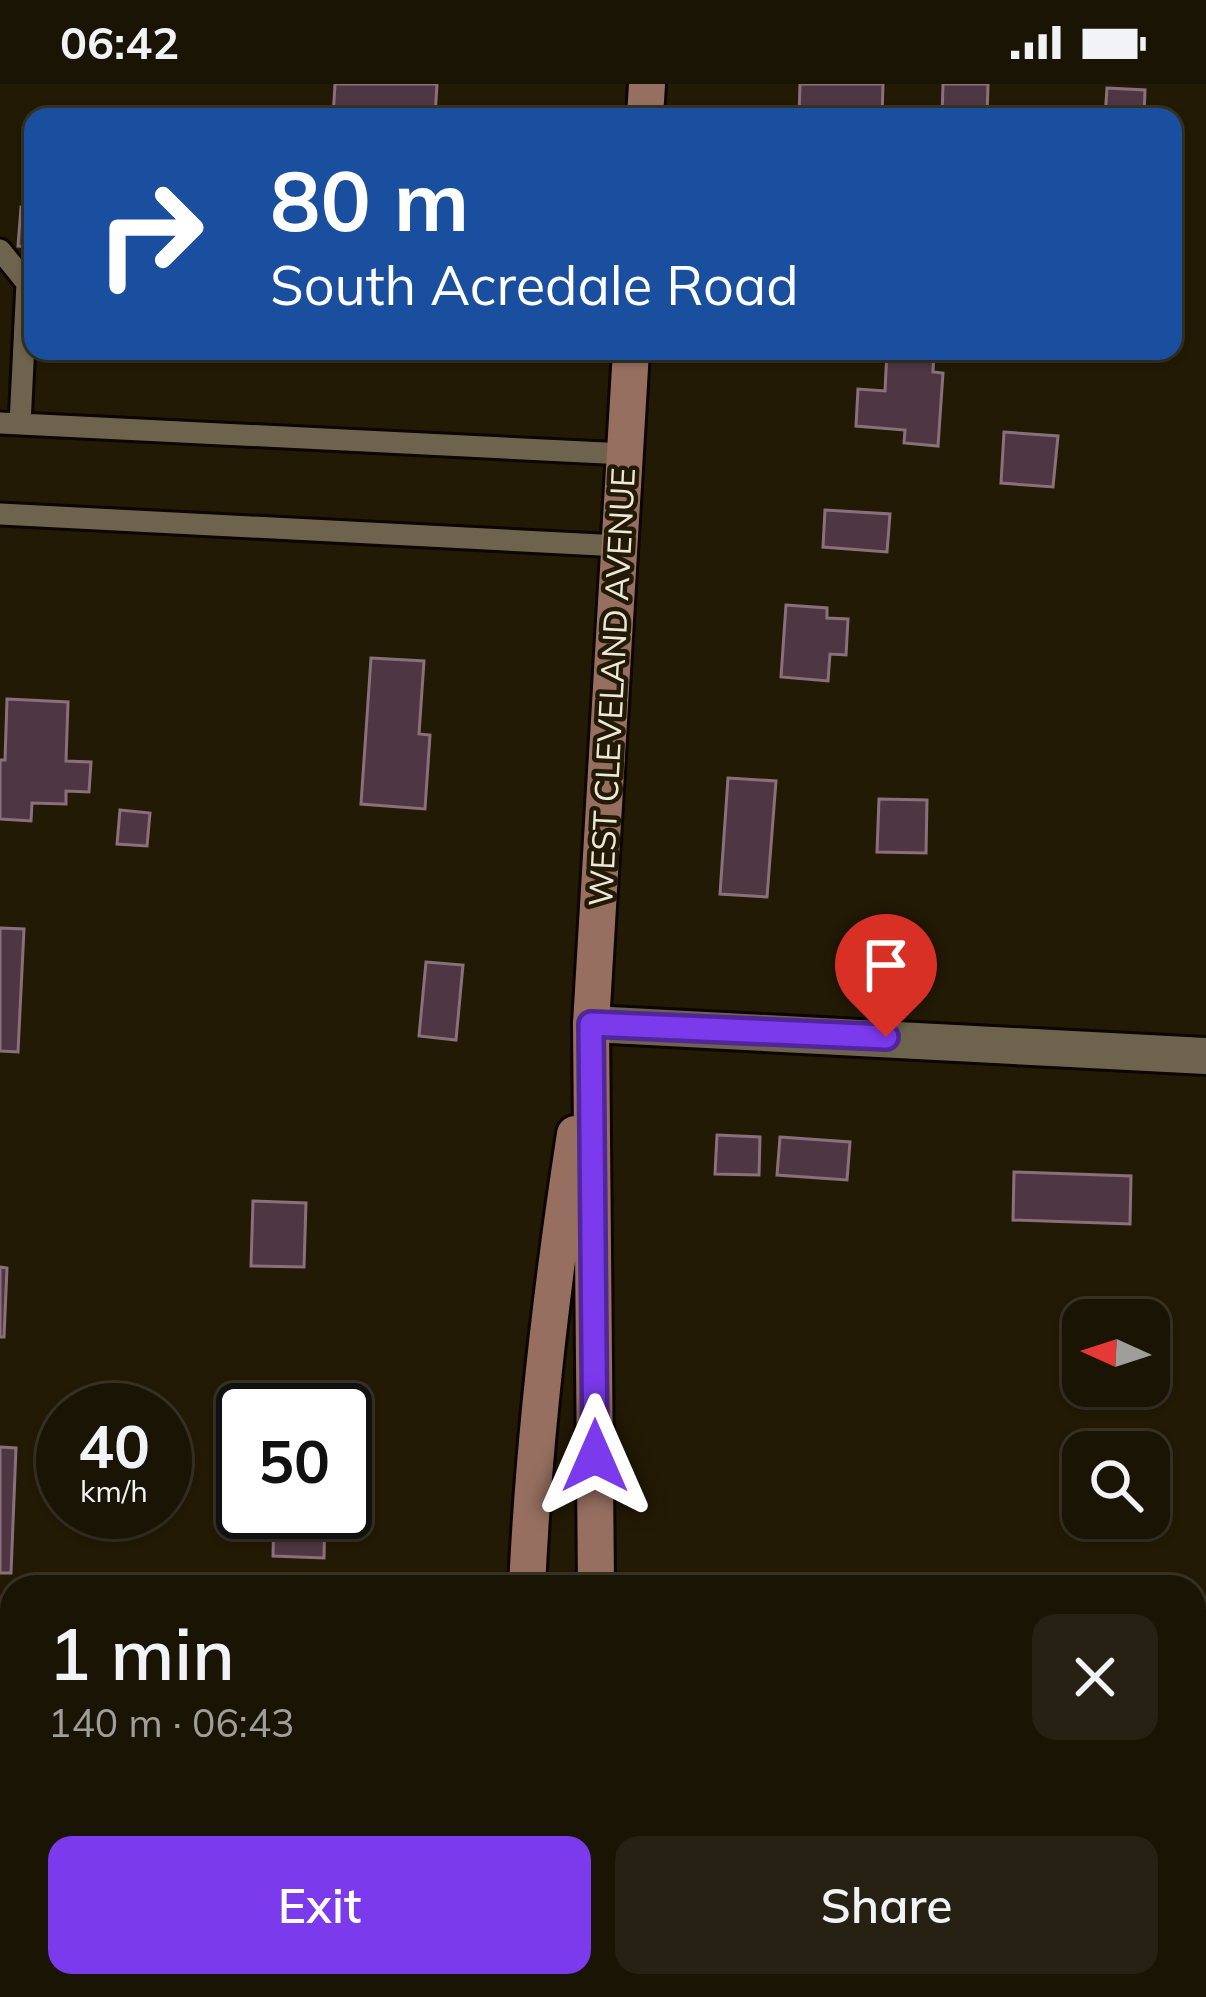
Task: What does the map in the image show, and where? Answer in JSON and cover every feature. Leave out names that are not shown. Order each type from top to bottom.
[{"type":"main road","name":"WEST CLEVELAND AVENUE","points":[[596,1575],[591,1024],[630,360]]},
{"type":"main road","name":"WEST CLEVELAND AVENUE","points":[[528,1575],[554,1270],[591,1024]]},
{"type":"street","points":[[591,1024],[1206,1056]]},
{"type":"lane","points":[[0,250],[24,280]]},
{"type":"lane","points":[[24,309],[10,423],[625,454]]},
{"type":"lane","points":[[0,514],[620,546]]},
{"type":"building","points":[[335,84],[437,84],[436,108],[334,108]]},
{"type":"building","points":[[800,84],[883,84],[882,108],[799,108]]},
{"type":"building","points":[[943,84],[988,84],[987,108],[942,108]]},
{"type":"building","points":[[1107,88],[1145,90],[1144,108],[1106,108]]},
{"type":"building","points":[[21,207],[24,207],[24,246],[18,246]]},
{"type":"building","points":[[887,360],[934,360],[933,372],[943,373],[938,446],[904,443],[905,430],[856,426],[858,389],[885,391]]},
{"type":"building","points":[[1004,432],[1058,436],[1053,487],[1001,483]]},
{"type":"building","points":[[825,510],[890,514],[887,552],[823,547]]},
{"type":"building","points":[[786,605],[827,608],[827,618],[848,619],[846,655],[830,654],[828,681],[781,677]]},
{"type":"building","points":[[371,658],[424,661],[419,734],[430,735],[425,809],[361,804]]},
{"type":"building","points":[[7,699],[68,702],[66,761],[91,762],[89,792],[66,791],[66,804],[32,803],[31,821],[0,819]]},
{"type":"building","points":[[728,778],[776,781],[767,897],[720,894]]},
{"type":"building","points":[[879,799],[927,800],[926,853],[877,852]]},
{"type":"building","points":[[120,810],[150,813],[147,846],[117,844]]},
{"type":"building","points":[[0,928],[24,929],[18,1052],[0,1051]]},
{"type":"building","points":[[426,962],[463,965],[456,1040],[419,1036]]},
{"type":"building","points":[[717,1135],[760,1137],[759,1175],[715,1174]]},
{"type":"building","points":[[780,1137],[850,1142],[847,1180],[777,1175]]},
{"type":"building","points":[[1014,1172],[1131,1176],[1130,1224],[1013,1220]]},
{"type":"building","points":[[253,1201],[306,1203],[304,1267],[251,1266]]},
{"type":"building","points":[[0,1267],[7,1268],[4,1337],[0,1337]]},
{"type":"building","points":[[0,1447],[16,1448],[11,1573],[0,1573]]},
{"type":"building","points":[[273,1539],[324,1539],[324,1558],[273,1556]]},
{"type":"route","points":[[595,1456],[591,1024],[886,1037]]}]
